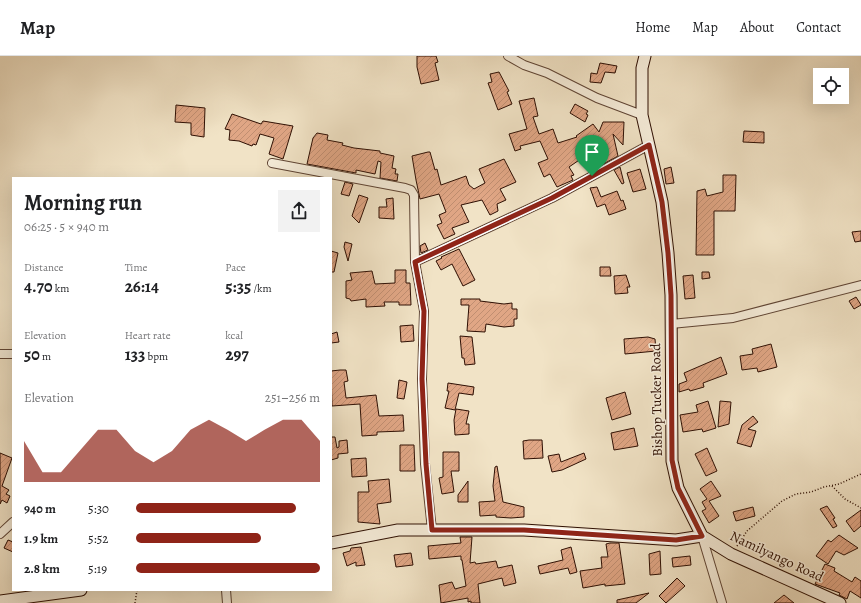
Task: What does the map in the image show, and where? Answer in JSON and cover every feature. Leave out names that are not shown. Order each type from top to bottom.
[{"type":"main road","name":"Bishop Tucker Road","points":[[645,56],[642,68],[642,115],[665,223],[671,295],[672,460],[678,488],[702,536]]},
{"type":"main road","points":[[332,543],[398,530],[524,530],[676,540],[702,536]]},
{"type":"main road","name":"Namilyango Road","points":[[702,536],[731,554],[840,603]]},
{"type":"main road","points":[[0,601],[74,591]]},
{"type":"street","points":[[508,56],[524,65],[547,73],[597,98],[642,115]]},
{"type":"street","points":[[415,262],[552,198],[649,145]]},
{"type":"street","points":[[272,163],[411,190],[415,198],[415,262],[424,311],[422,379],[426,464],[432,530]]},
{"type":"street","points":[[671,324],[733,318],[861,285]]},
{"type":"street","points":[[0,354],[12,354]]},
{"type":"street","points":[[0,534],[12,523]]},
{"type":"street","points":[[702,536],[722,603]]},
{"type":"street","points":[[226,591],[227,603]]},
{"type":"path","points":[[861,474],[831,486],[845,499],[861,508]]},
{"type":"path","points":[[731,554],[747,531],[782,501],[796,494],[810,492],[824,486],[839,484]]},
{"type":"path","points":[[135,603],[137,591]]},
{"type":"building","points":[[417,56],[436,56],[438,62],[435,63],[439,80],[421,84],[417,67]]},
{"type":"building","points":[[600,63],[617,66],[615,73],[605,72],[601,83],[590,82],[591,73],[597,74]]},
{"type":"building","points":[[499,72],[509,91],[507,92],[512,104],[498,110],[488,83],[492,82],[490,74]]},
{"type":"building","points":[[534,98],[538,116],[533,117],[539,134],[553,129],[558,143],[577,137],[576,136],[593,124],[599,132],[603,122],[624,122],[623,145],[613,134],[618,156],[596,168],[588,154],[569,167],[574,175],[571,176],[573,180],[557,187],[550,174],[544,177],[538,163],[548,159],[540,141],[520,146],[521,149],[515,151],[509,134],[527,129],[519,101]]},
{"type":"building","points":[[575,104],[588,111],[585,122],[570,113]]},
{"type":"building","points":[[176,105],[205,108],[204,137],[191,135],[191,123],[175,122]]},
{"type":"building","points":[[232,114],[261,124],[263,121],[293,126],[283,159],[269,154],[274,138],[260,134],[256,145],[253,144],[252,146],[239,141],[229,140],[230,130],[225,129]]},
{"type":"building","points":[[744,131],[764,132],[764,143],[743,142]]},
{"type":"building","points":[[317,133],[328,135],[327,140],[343,143],[342,145],[380,151],[380,153],[394,156],[392,168],[396,169],[395,174],[398,174],[397,181],[380,178],[381,162],[378,161],[375,174],[356,170],[356,173],[307,164],[313,138]]},
{"type":"building","points":[[430,152],[435,170],[437,169],[441,185],[466,176],[469,185],[474,189],[485,183],[479,169],[504,159],[516,182],[500,189],[506,200],[497,204],[498,211],[490,215],[482,200],[461,205],[469,222],[452,228],[455,234],[444,239],[437,225],[442,223],[439,215],[446,212],[439,194],[420,199],[416,180],[412,156]]},
{"type":"building","points":[[620,167],[624,183],[622,184],[614,170]]},
{"type":"building","points":[[671,167],[674,183],[666,184],[664,169]]},
{"type":"building","points":[[640,169],[646,189],[633,192],[627,173]]},
{"type":"building","points":[[723,175],[736,175],[735,211],[714,211],[714,255],[696,255],[697,191],[705,189],[707,196],[723,192]]},
{"type":"building","points":[[345,182],[353,184],[349,196],[341,194]]},
{"type":"building","points":[[597,187],[601,197],[617,191],[621,201],[623,200],[626,209],[609,215],[605,204],[597,207],[590,188]]},
{"type":"building","points":[[359,195],[368,198],[359,223],[352,216]]},
{"type":"building","points":[[393,198],[394,219],[379,218],[379,207],[387,207],[386,199]]},
{"type":"building","points":[[861,231],[861,241],[855,242],[852,232]]},
{"type":"building","points":[[345,242],[352,244],[348,261],[344,247]]},
{"type":"building","points":[[425,243],[428,250],[421,253],[420,246]]},
{"type":"building","points":[[459,249],[475,280],[463,286],[452,264],[441,270],[436,261],[442,258],[441,257]]},
{"type":"building","points":[[332,251],[338,253],[334,272],[332,272]]},
{"type":"building","points":[[600,267],[610,267],[611,276],[600,276]]},
{"type":"building","points":[[395,270],[406,270],[406,283],[410,283],[411,305],[399,305],[399,302],[384,302],[385,306],[366,307],[366,299],[351,301],[350,299],[346,298],[346,281],[352,280],[350,273],[372,271],[375,284],[395,283]]},
{"type":"building","points":[[702,272],[709,272],[710,278],[702,279]]},
{"type":"building","points":[[626,275],[630,287],[627,287],[628,293],[615,294],[614,276]]},
{"type":"building","points":[[693,275],[695,298],[685,299],[683,276]]},
{"type":"building","points":[[856,297],[861,305],[854,309],[849,301]]},
{"type":"building","points":[[461,299],[480,299],[480,301],[504,304],[512,303],[512,309],[517,309],[517,319],[514,319],[514,326],[504,327],[486,324],[485,332],[467,331],[469,305],[461,305]]},
{"type":"building","points":[[413,325],[414,341],[401,342],[400,326]]},
{"type":"building","points":[[337,332],[339,342],[332,343],[332,334]]},
{"type":"building","points":[[460,336],[472,337],[475,364],[465,365],[464,358],[462,358]]},
{"type":"building","points":[[648,337],[655,339],[656,351],[625,354],[624,339]]},
{"type":"building","points":[[771,344],[777,367],[758,372],[757,368],[742,370],[740,356],[753,354],[752,349]]},
{"type":"building","points":[[721,357],[727,374],[703,383],[704,387],[679,392],[679,384],[687,381],[684,373]]},
{"type":"building","points":[[346,370],[348,381],[344,382],[346,398],[376,395],[379,416],[403,415],[404,431],[377,432],[377,435],[362,436],[360,404],[332,406],[332,371]]},
{"type":"building","points":[[399,380],[407,382],[404,399],[397,398]]},
{"type":"building","points":[[448,383],[474,387],[473,395],[459,393],[455,410],[445,408],[449,391],[447,391]]},
{"type":"building","points":[[625,392],[631,414],[612,420],[606,398]]},
{"type":"building","points":[[708,401],[716,428],[703,432],[702,429],[683,432],[680,415],[698,412],[696,405]]},
{"type":"building","points":[[720,401],[731,402],[729,424],[718,427]]},
{"type":"building","points":[[456,409],[469,411],[466,424],[469,424],[469,434],[455,435],[454,420]]},
{"type":"building","points":[[753,416],[758,422],[748,429],[756,431],[751,447],[737,443],[742,425]]},
{"type":"building","points":[[634,428],[638,446],[614,450],[611,433]]},
{"type":"building","points":[[332,437],[335,437],[337,448],[339,447],[339,441],[347,440],[348,453],[338,454],[338,458],[332,460]]},
{"type":"building","points":[[542,440],[543,458],[524,459],[523,441]]},
{"type":"building","points":[[400,445],[414,445],[415,471],[400,471]]},
{"type":"building","points":[[707,448],[717,471],[706,476],[695,454]]},
{"type":"building","points":[[443,452],[459,452],[459,471],[451,471],[454,492],[442,494],[439,478],[443,477]]},
{"type":"building","points":[[0,453],[12,458],[2,486],[9,490],[6,494],[10,496],[7,503],[2,500],[0,504]]},
{"type":"building","points":[[584,453],[586,459],[562,470],[552,472],[548,456],[559,454],[561,462]]},
{"type":"building","points":[[366,458],[367,476],[352,477],[351,459]]},
{"type":"building","points":[[497,466],[503,502],[524,507],[524,517],[496,517],[496,515],[480,516],[479,502],[495,501],[493,486],[495,467]]},
{"type":"building","points":[[389,479],[391,502],[377,504],[380,524],[358,522],[358,492],[369,492],[368,481]]},
{"type":"building","points":[[468,481],[468,502],[458,502],[458,495]]},
{"type":"building","points":[[711,481],[721,496],[709,501],[719,516],[709,523],[702,511],[706,509],[702,502],[707,499],[700,489]]},
{"type":"building","points":[[827,506],[835,518],[833,519],[837,526],[833,528],[820,509]]},
{"type":"building","points":[[753,507],[755,516],[736,521],[733,512]]},
{"type":"building","points":[[861,510],[861,526],[854,532],[846,521]]},
{"type":"building","points":[[839,535],[858,548],[844,555],[836,551],[828,564],[816,556],[828,540],[831,542]]},
{"type":"building","points":[[460,537],[472,537],[470,563],[475,562],[476,564],[496,561],[498,568],[512,565],[516,583],[504,586],[502,578],[478,584],[480,603],[471,603],[471,601],[468,602],[468,598],[441,603],[439,585],[452,582],[455,589],[466,586],[462,560],[461,556],[429,559],[428,546],[461,543]]},
{"type":"building","points":[[8,540],[12,542],[12,552],[4,548]]},
{"type":"building","points":[[619,543],[625,584],[605,586],[605,584],[583,588],[580,571],[602,568],[601,557],[608,557],[606,544]]},
{"type":"building","points":[[361,547],[365,565],[356,566],[356,562],[347,566],[343,553],[350,551],[351,548]]},
{"type":"building","points":[[571,547],[577,572],[570,574],[568,568],[540,574],[538,566],[563,560],[561,550]]},
{"type":"building","points":[[660,551],[661,574],[650,575],[649,554]]},
{"type":"building","points":[[411,553],[413,565],[396,567],[394,555]]},
{"type":"building","points":[[690,556],[691,565],[673,567],[672,558]]},
{"type":"building","points":[[825,564],[835,568],[834,571],[852,582],[855,577],[861,581],[861,598],[850,591],[847,599],[839,595],[840,593],[815,584]]},
{"type":"building","points":[[677,578],[685,586],[666,603],[659,596]]},
{"type":"building","points":[[649,593],[636,603],[617,603],[617,600]]},
{"type":"building","points":[[784,595],[794,603],[774,603]]},
{"type":"route","points":[[649,145],[662,202],[668,253],[671,295],[670,434],[672,460],[678,488],[702,536],[676,540],[524,530],[432,530],[426,464],[422,379],[424,311],[415,262],[552,198],[592,176],[649,145]]}]
